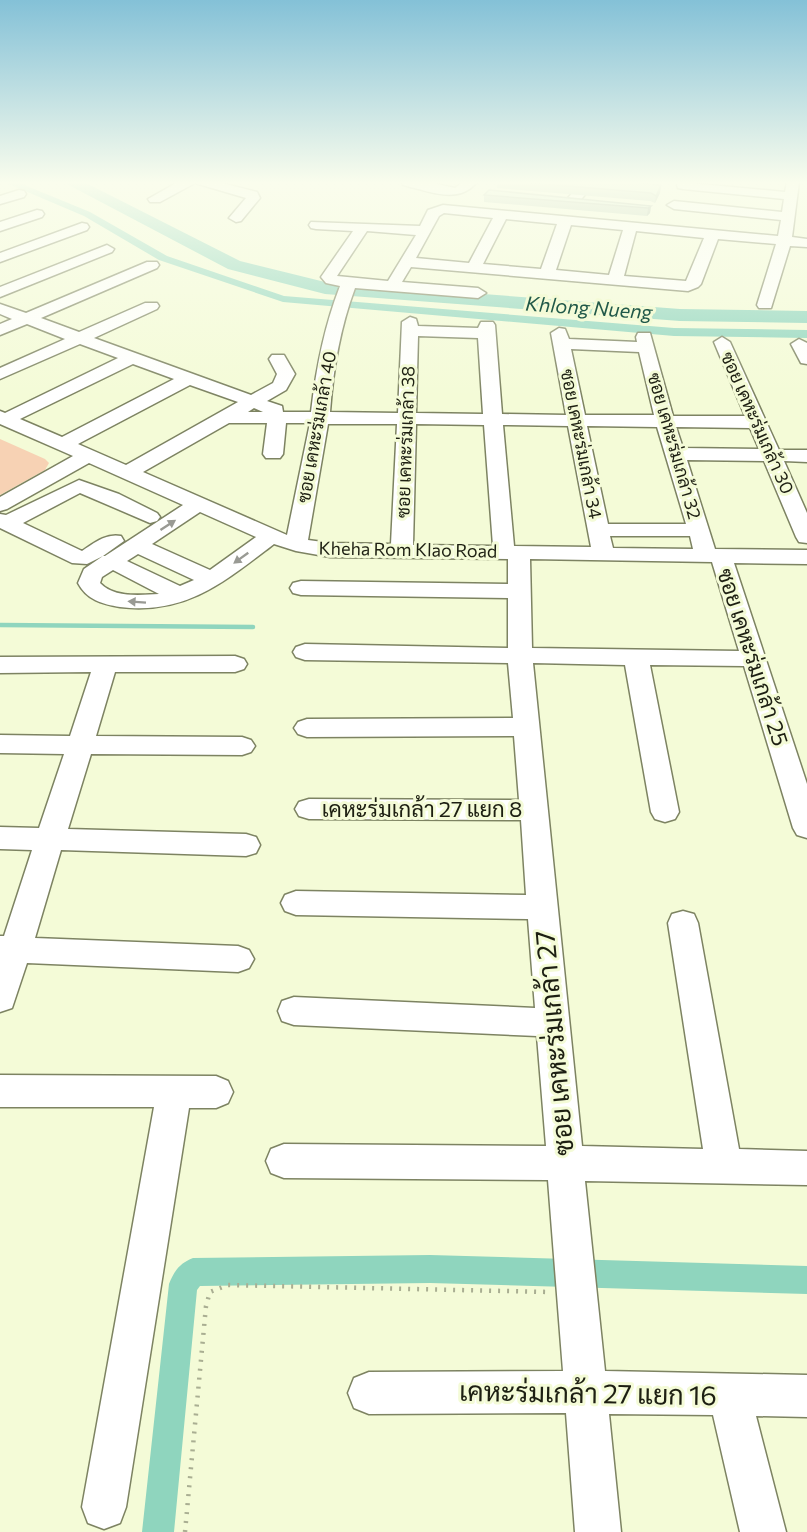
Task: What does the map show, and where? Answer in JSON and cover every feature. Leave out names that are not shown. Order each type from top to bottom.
[{"type":"street","points":[[344,253],[328,277],[331,280],[477,293]]},
{"type":"street","points":[[393,285],[412,253]]},
{"type":"street","points":[[474,268],[481,253]]},
{"type":"street","points":[[547,274],[554,253]]},
{"type":"street","points":[[615,280],[623,253]]},
{"type":"street","points":[[407,262],[615,280],[687,294],[704,253]]},
{"type":"street","points":[[765,305],[781,253]]},
{"type":"street","points":[[0,292],[90,256],[111,259],[137,271]]},
{"type":"street","points":[[0,330],[152,265]]},
{"type":"street","name":"ซอย เคหะร่มเกล้า 40","points":[[296,545],[320,418],[324,373],[341,304],[349,283]]},
{"type":"street","points":[[0,374],[151,306]]},
{"type":"street","points":[[0,309],[189,379],[248,405],[297,418]]},
{"type":"street","name":"ซอย เคหะร่มเกล้า 27","points":[[410,327],[486,329],[492,421],[520,591],[520,655],[598,1532]]},
{"type":"street","name":"ซอย เคหะร่มเกล้า 38","points":[[402,552],[410,327]]},
{"type":"street","name":"ซอย เคหะร่มเกล้า 34","points":[[603,554],[560,339],[644,342]]},
{"type":"street","name":"ซอย เคหะร่มเกล้า 32","points":[[644,342],[699,530],[714,555]]},
{"type":"street","name":"ซอย เคหะร่มเกล้า 30","points":[[722,342],[807,537]]},
{"type":"street","points":[[3,418],[132,358]]},
{"type":"street","points":[[127,473],[280,386],[286,374],[278,359]]},
{"type":"street","points":[[63,444],[189,379]]},
{"type":"street","points":[[225,417],[277,422]]},
{"type":"street","name":"Kheha Rom Klao Road","points":[[3,418],[296,545],[330,550],[402,552],[807,557]]},
{"type":"street","points":[[215,438],[232,432],[297,418],[757,422]]},
{"type":"street","points":[[273,454],[277,422]]},
{"type":"street","points":[[676,454],[807,456]]},
{"type":"street","points":[[2,516],[89,455]]},
{"type":"street","points":[[2,516],[79,486],[112,498],[150,517]]},
{"type":"street","points":[[2,516],[80,558],[87,557],[150,517],[191,501]]},
{"type":"street","points":[[191,501],[136,545],[92,574],[91,587],[99,594],[121,601],[159,602],[181,596],[211,579],[271,536]]},
{"type":"street","points":[[598,530],[699,530]]},
{"type":"street","points":[[136,545],[211,579]]},
{"type":"street","name":"ซอย เคหะร่มเกล้า 25","points":[[714,555],[755,659],[807,828]]},
{"type":"street","points":[[111,561],[181,596]]},
{"type":"street","points":[[301,588],[520,591]]},
{"type":"street","points":[[305,652],[755,659]]},
{"type":"street","points":[[636,657],[665,812]]},
{"type":"street","points":[[0,664],[105,666],[235,664]]},
{"type":"street","points":[[0,998],[8,949],[49,839],[105,666]]},
{"type":"street","points":[[307,728],[527,727]]},
{"type":"street","points":[[0,744],[242,746]]},
{"type":"street","name":"เคหะร่มเกล้า 27 แยก 8","points":[[309,809],[535,810]]},
{"type":"street","points":[[0,838],[246,845]]},
{"type":"street","points":[[296,903],[543,907]]},
{"type":"street","points":[[683,923],[724,1167]]},
{"type":"street","points":[[8,949],[238,959]]},
{"type":"street","points":[[294,1011],[553,1023]]},
{"type":"street","points":[[104,1507],[174,1092]]},
{"type":"street","points":[[2,1098],[216,1092]]},
{"type":"street","points":[[284,1161],[807,1168]]},
{"type":"street","name":"เคหะร่มเกล้า 27 แยก 16","points":[[369,1393],[584,1392],[730,1396],[807,1395]]},
{"type":"street","points":[[730,1396],[764,1532]]},
{"type":"path","points":[[185,1532],[202,1340],[208,1298],[213,1290],[228,1285],[577,1278]]},
{"type":"shaded area","points":[[0,439],[45,459],[49,463],[45,470],[0,495]]},
{"type":"waterway","points":[[155,253],[283,299],[674,332],[807,334]]},
{"type":"waterway","name":"Khlong Nueng","points":[[211,253],[234,265],[325,288],[680,315],[807,317]]},
{"type":"waterway","points":[[0,625],[253,627]]},
{"type":"waterway","points":[[158,1532],[183,1284],[193,1272],[430,1269],[807,1280]]}]
